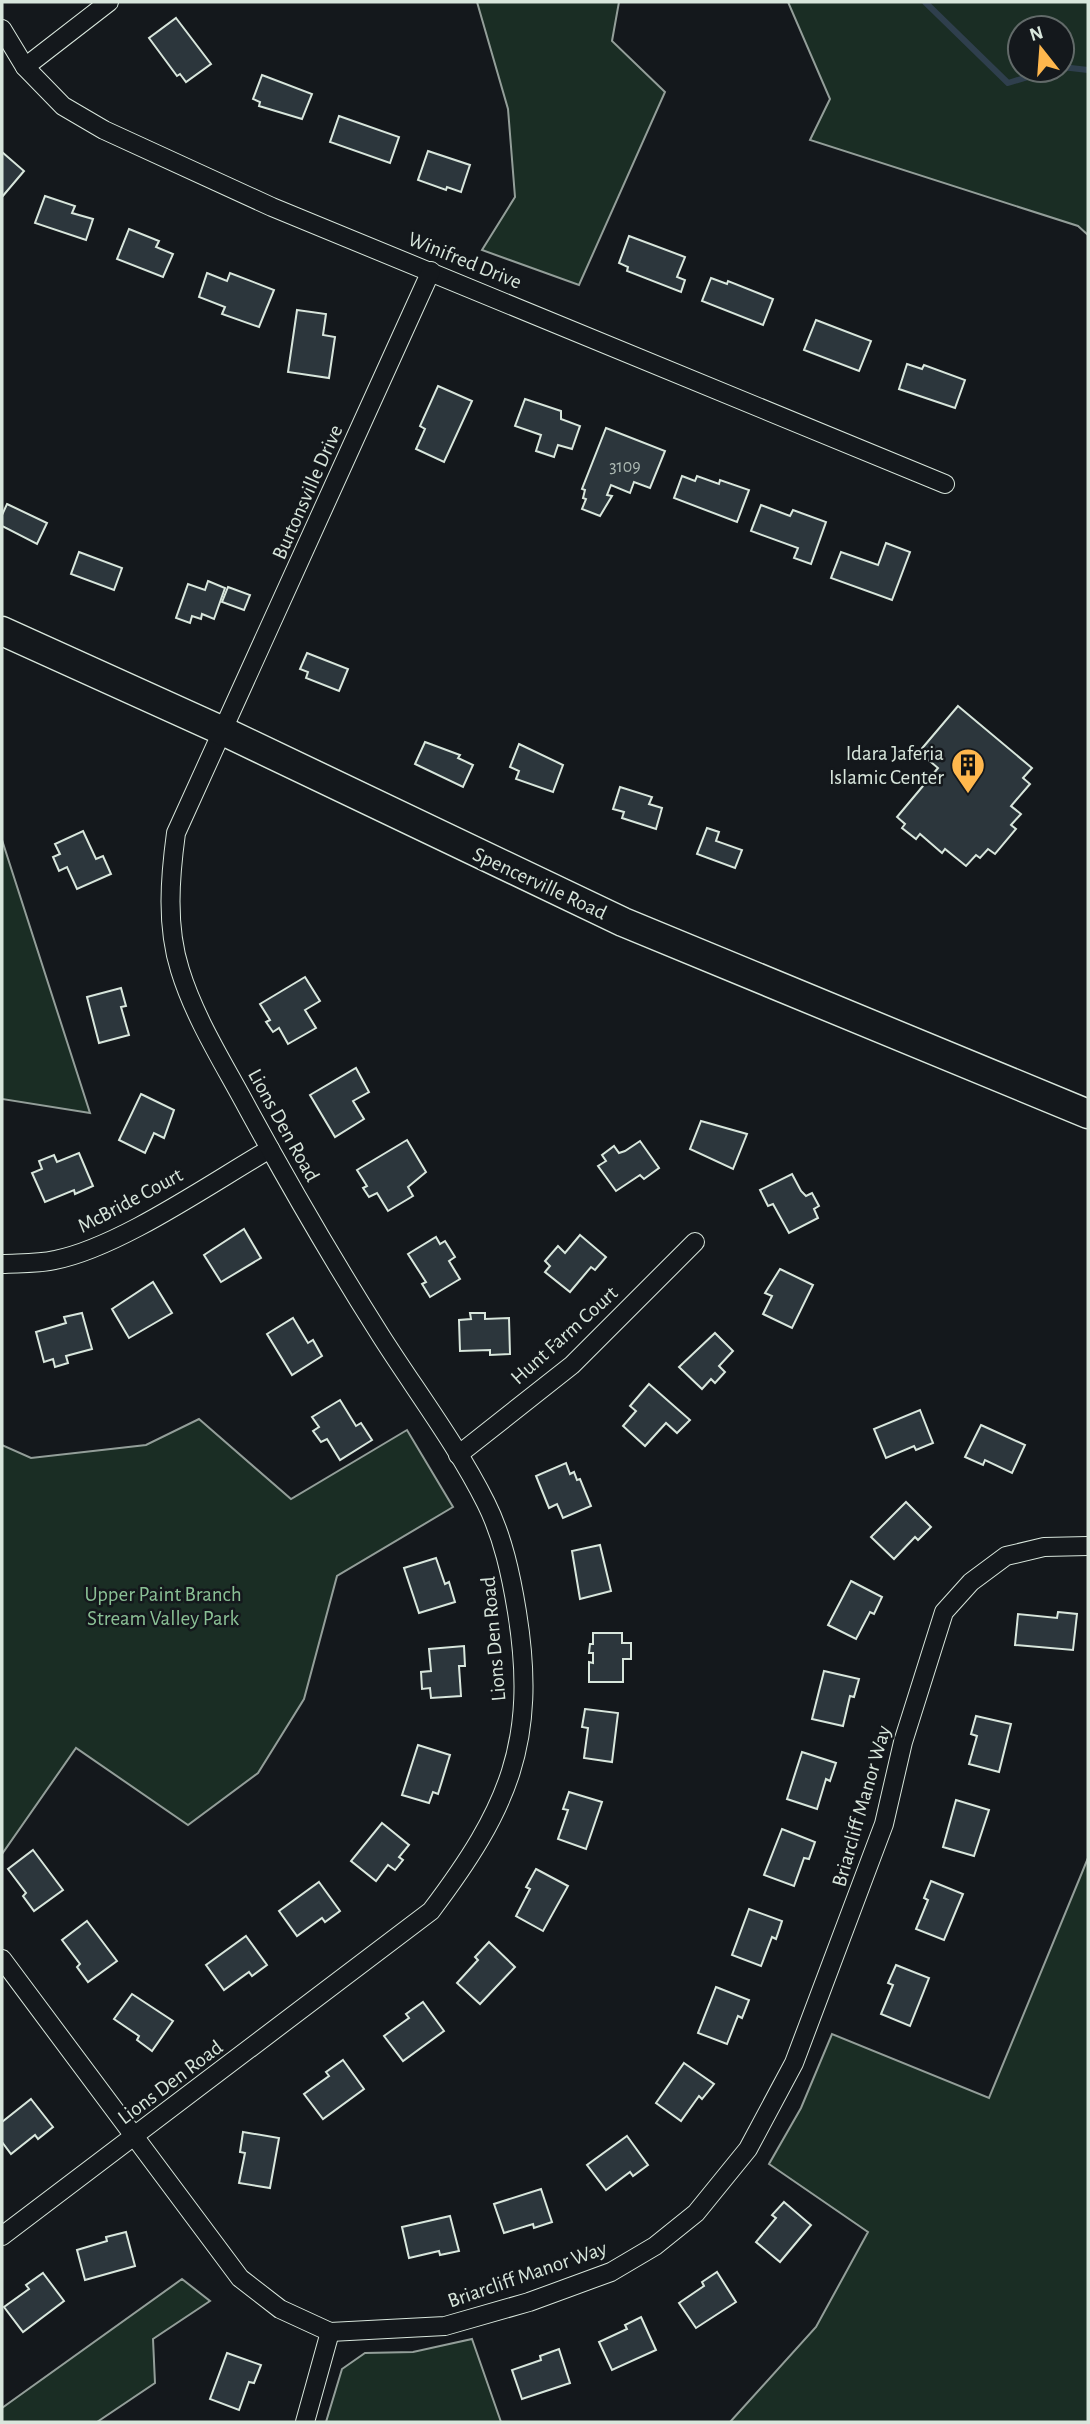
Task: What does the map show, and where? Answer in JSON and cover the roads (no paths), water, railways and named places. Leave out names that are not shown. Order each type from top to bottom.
[{"type":"main road","name":"Spencerville Road","points":[[2,631],[225,732],[623,922],[1088,1114]]},
{"type":"street","points":[[25,66],[109,2]]},
{"type":"street","name":"Winifred Drive","points":[[2,29],[25,66],[63,106],[104,130],[272,207],[945,484]]},
{"type":"street","name":"Burtonsville Drive","points":[[225,732],[431,271]]},
{"type":"street","name":"Lions Den Road","points":[[2,2236],[430,1911],[464,1868],[491,1821],[508,1783],[521,1742],[523,1684],[519,1626],[509,1565],[487,1505],[379,1332],[270,1149],[200,1021],[179,968],[170,910],[176,833],[225,732]]},
{"type":"street","name":"McBride Court","points":[[2,1264],[55,1261],[88,1250],[270,1149]]},
{"type":"street","name":"Hunt Farm Court","points":[[458,1455],[572,1365],[695,1242]]},
{"type":"street","name":"Briarcliff Manor Way","points":[[2,1959],[133,2139],[240,2278],[280,2309],[330,2332],[445,2326],[529,2302],[611,2272],[655,2246],[696,2213],[748,2149],[794,2063],[884,1824],[903,1742],[944,1612],[971,1581],[1006,1556],[1044,1547],[1088,1546]]},
{"type":"street","points":[[305,2422],[330,2332]]},
{"type":"waterway","points":[[925,2],[1006,81]]},
{"type":"waterway","points":[[1076,69],[1088,70]]},
{"type":"place","name":"Idara Jaferia Islamic Center","points":[[968,795]]},
{"type":"park label","name":"Upper Paint Branch Stream Valley Park","points":[[163,1606]]}]
